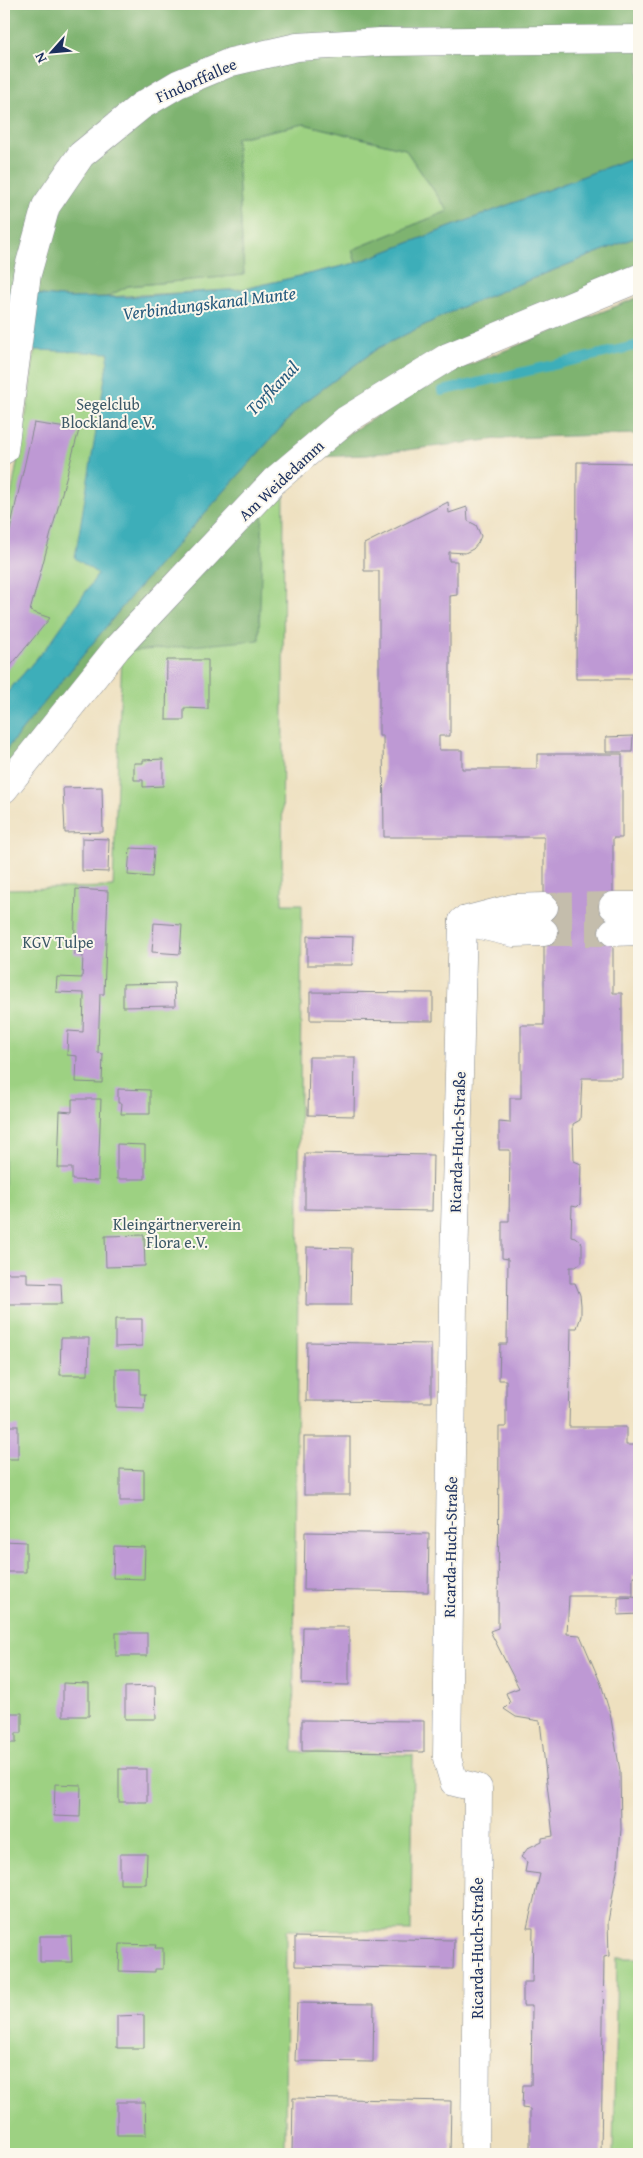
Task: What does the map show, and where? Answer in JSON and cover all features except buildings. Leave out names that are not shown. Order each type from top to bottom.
[{"type":"street","name":"Findorffallee","points":[[4,450],[24,291],[46,206],[81,155],[140,106],[178,84],[231,62],[297,47],[380,42],[639,39]]},
{"type":"street","name":"Am Weidedamm","points":[[4,789],[117,648],[274,481],[346,420],[448,357],[639,278]]},
{"type":"street","name":"Ricarda-Huch-Straße","points":[[476,2154],[478,1788],[454,1782],[447,1758],[453,1304],[463,921],[512,908],[544,920]]},
{"type":"green space","points":[[4,4],[639,4],[639,155],[356,263],[352,250],[448,211],[405,149],[304,124],[236,138],[244,275],[128,286],[107,297],[70,298],[4,291]]},
{"type":"green space","points":[[304,124],[405,149],[448,211],[352,250],[356,263],[243,289],[107,297],[128,286],[244,275],[236,138]]},
{"type":"green space","points":[[639,236],[639,270],[350,403],[4,772],[4,752],[132,595],[302,404],[378,348],[459,308]]},
{"type":"green space","points":[[639,297],[639,434],[505,438],[366,455],[315,457],[352,431],[451,372]]},
{"type":"green space","name":"Segelclub Blockland e.V.","points":[[37,332],[269,335],[50,643],[4,696],[4,534],[28,403]]},
{"type":"green space","points":[[284,485],[282,904],[302,904],[293,1752],[413,1755],[411,1931],[286,1930],[285,2154],[4,2154],[4,889],[113,887],[122,652]]},
{"type":"green space","points":[[263,505],[259,640],[122,652]]},
{"type":"green space","points":[[617,1958],[639,1958],[639,2154],[613,2154]]},
{"type":"water","points":[[639,155],[639,236],[459,308],[378,348],[302,404],[132,595],[4,752],[4,696],[50,643],[98,574],[75,558],[109,353],[35,350],[4,346],[4,291],[70,298],[128,297],[244,289],[356,263]]},
{"type":"waterway","points":[[442,391],[639,345]]},
{"type":"tunnel","points":[[544,907],[613,906]]},
{"type":"tunnel","points":[[544,932],[613,932]]},
{"type":"water label","name":"Verbindungskanal Munte","points":[[209,303]]},
{"type":"water label","name":"Torfkanal","points":[[272,388]]},
{"type":"park label","name":"KGV Tulpe","points":[[58,942]]},
{"type":"park label","name":"Kleingärtnerverein Flora e.V.","points":[[177,1233]]}]
